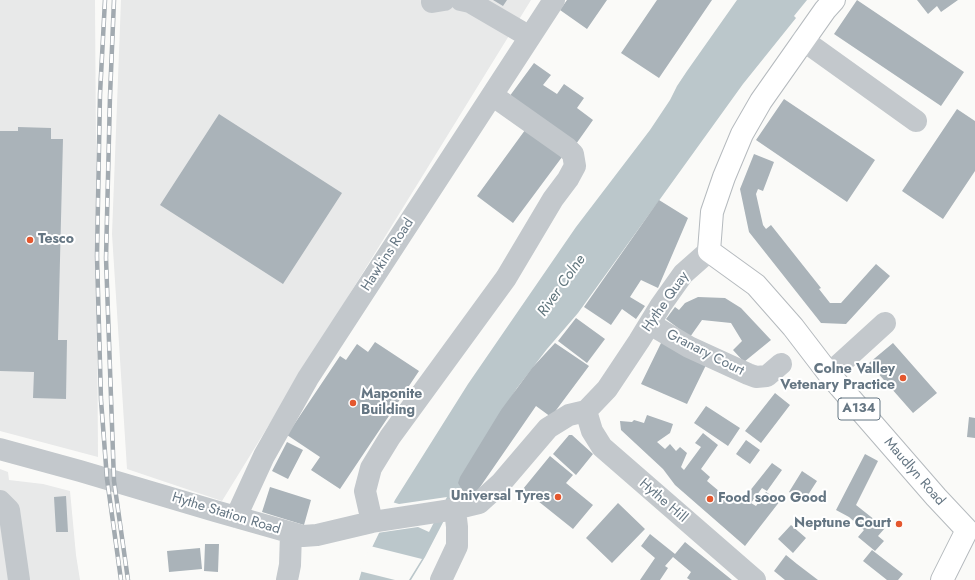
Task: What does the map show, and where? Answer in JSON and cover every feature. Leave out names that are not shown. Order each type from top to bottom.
[{"type":"main road","points":[[709,251],[712,212],[724,177],[742,134],[761,101],[803,40],[834,0]]},
{"type":"main road","name":"Maudlyn Road","points":[[709,251],[756,286],[793,327],[829,374],[936,497],[971,532],[942,580]]},
{"type":"street","points":[[461,0],[470,2],[530,37]]},
{"type":"street","name":"Hawkins Road","points":[[236,517],[264,456],[308,378],[441,171],[554,0]]},
{"type":"street","points":[[803,40],[916,121]]},
{"type":"street","points":[[378,521],[365,490],[372,468],[390,437],[506,278],[552,199],[568,179],[574,166],[573,154],[567,148],[492,95]]},
{"type":"street","name":"Hythe Quay","points":[[586,411],[607,389],[683,274],[709,251]]},
{"type":"street","points":[[829,374],[885,323]]},
{"type":"street","name":"Granary Court","points":[[650,324],[689,347],[748,374],[767,376],[781,364]]},
{"type":"street","points":[[441,580],[457,546],[457,527],[452,510],[478,503],[501,483],[548,428],[569,415],[586,411]]},
{"type":"street","name":"Hythe Hill","points":[[586,411],[592,431],[602,446],[755,580]]},
{"type":"street","name":"Hythe Station Road","points":[[0,449],[304,536],[317,535],[378,521],[452,510]]},
{"type":"street","points":[[0,501],[9,510],[19,580]]},
{"type":"street","points":[[287,580],[290,565],[291,533]]},
{"type":"shaded area","points":[[0,0],[95,0],[98,457],[0,431]]},
{"type":"shaded area","points":[[121,0],[531,0],[222,501],[127,469],[112,234]]},
{"type":"shaded area","points":[[0,469],[8,472],[9,480],[43,484],[70,491],[80,580],[0,580]]},
{"type":"water","name":"River Colne","points":[[737,0],[807,0],[794,16],[796,18],[743,84],[578,313],[547,349],[517,388],[491,430],[425,557],[411,580],[359,580],[363,566],[395,500],[468,384],[576,227],[650,130],[687,71]]},
{"type":"pier","points":[[447,497],[429,532],[418,527],[377,533],[392,502],[399,504]]},
{"type":"pier","points":[[370,546],[422,559],[409,580],[395,580],[359,571]]},
{"type":"building","points":[[493,0],[507,0],[503,6]]},
{"type":"building","points":[[567,0],[607,0],[587,29],[560,10]]},
{"type":"building","points":[[657,0],[712,0],[659,78],[621,53]]},
{"type":"building","points":[[857,0],[964,72],[941,106],[834,34]]},
{"type":"building","points":[[917,0],[958,0],[941,12],[937,6],[928,14]]},
{"type":"building","points":[[534,63],[551,75],[543,85],[557,94],[564,84],[584,98],[577,108],[593,120],[576,144],[509,97]]},
{"type":"building","points":[[784,99],[875,160],[847,202],[756,140]]},
{"type":"building","points":[[957,109],[975,121],[975,171],[943,219],[902,191]]},
{"type":"building","points":[[219,114],[342,193],[283,284],[160,205]]},
{"type":"building","points":[[528,126],[565,153],[513,223],[477,196]]},
{"type":"building","name":"Tesco","points":[[18,127],[51,128],[51,139],[63,139],[58,340],[67,340],[66,399],[33,398],[34,372],[0,371],[0,131],[18,131]]},
{"type":"building","points":[[754,154],[774,162],[763,191],[758,189],[756,194],[763,225],[766,229],[771,225],[821,288],[819,289],[830,303],[841,303],[876,264],[890,276],[846,324],[821,323],[749,232],[740,189]]},
{"type":"building","points":[[659,200],[688,218],[658,288],[641,280],[630,297],[645,306],[636,319],[622,309],[611,325],[584,307]]},
{"type":"building","points":[[698,297],[725,298],[741,308],[771,340],[744,362],[733,350],[742,341],[731,323],[702,320],[690,337],[666,319],[675,307],[679,310],[685,303]]},
{"type":"building","points":[[576,318],[605,339],[587,363],[558,341]]},
{"type":"building","points":[[662,341],[707,363],[687,404],[641,384]]},
{"type":"building","name":"Maponite Building","points":[[375,342],[419,371],[340,489],[311,470],[320,457],[287,435],[340,356],[346,360],[357,344],[368,352]]},
{"type":"building","points":[[555,343],[589,366],[551,417],[536,406],[478,490],[474,494],[468,495],[464,493],[458,483],[460,477],[501,410],[532,368]]},
{"type":"building","name":"Colne Valley Vetenary Practice","points":[[893,343],[937,393],[913,413],[869,363]]},
{"type":"building","points":[[775,393],[790,405],[761,443],[745,431]]},
{"type":"building","points":[[706,406],[740,428],[728,446],[694,423]]},
{"type":"building","points":[[647,415],[673,424],[670,433],[657,442],[665,449],[670,444],[676,451],[680,447],[687,453],[681,467],[684,470],[701,447],[695,443],[703,433],[718,445],[701,469],[710,477],[707,481],[726,497],[730,493],[741,502],[772,463],[782,470],[767,491],[762,488],[751,503],[756,506],[766,492],[780,501],[745,546],[675,485],[663,469],[621,430],[620,421],[632,422],[634,420],[644,423]]},
{"type":"building","points":[[969,417],[975,418],[975,438],[967,437]]},
{"type":"building","points":[[569,435],[572,435],[593,454],[576,475],[553,454]]},
{"type":"building","points":[[746,440],[760,450],[750,464],[736,454]]},
{"type":"building","points":[[287,442],[303,450],[288,479],[272,471]]},
{"type":"building","points":[[865,454],[878,461],[856,505],[885,528],[878,536],[884,541],[875,551],[858,537],[864,530],[849,517],[836,510]]},
{"type":"building","name":"Universal Tyres","points":[[550,456],[573,475],[566,483],[593,505],[573,529],[523,489]]},
{"type":"building","points":[[802,471],[817,481],[804,501],[789,492]]},
{"type":"building","points":[[270,487],[311,500],[304,525],[262,512]]},
{"type":"building","points":[[66,496],[68,532],[56,532],[54,497]]},
{"type":"building","points":[[618,503],[645,529],[612,563],[586,538]]},
{"type":"building","points":[[791,525],[806,538],[793,553],[778,539]]},
{"type":"building","points":[[650,534],[675,554],[685,542],[732,580],[690,580],[687,578],[691,572],[673,557],[665,566],[668,568],[660,580],[640,580],[655,558],[641,546]]},
{"type":"building","points":[[205,544],[219,544],[218,572],[204,571]]},
{"type":"building","points":[[200,548],[202,569],[169,572],[167,551]]},
{"type":"building","points":[[872,550],[903,574],[898,580],[887,580],[863,561]]},
{"type":"building","points":[[786,555],[818,580],[785,580],[774,571]]},
{"type":"railway","points":[[105,0],[100,94],[97,256],[101,400],[107,479],[121,580]]},
{"type":"railway","points":[[114,0],[106,258],[114,481],[128,580]]},
{"type":"place","name":"Tesco","points":[[30,240]]},
{"type":"place","name":"Colne Valley Vetenary Practice","points":[[903,378]]},
{"type":"place","name":"Maponite Building","points":[[353,403]]},
{"type":"place","name":"Universal Tyres","points":[[558,497]]},
{"type":"place","name":"Food sooo Good","points":[[710,499]]},
{"type":"place","name":"Neptune Court","points":[[899,524]]}]
